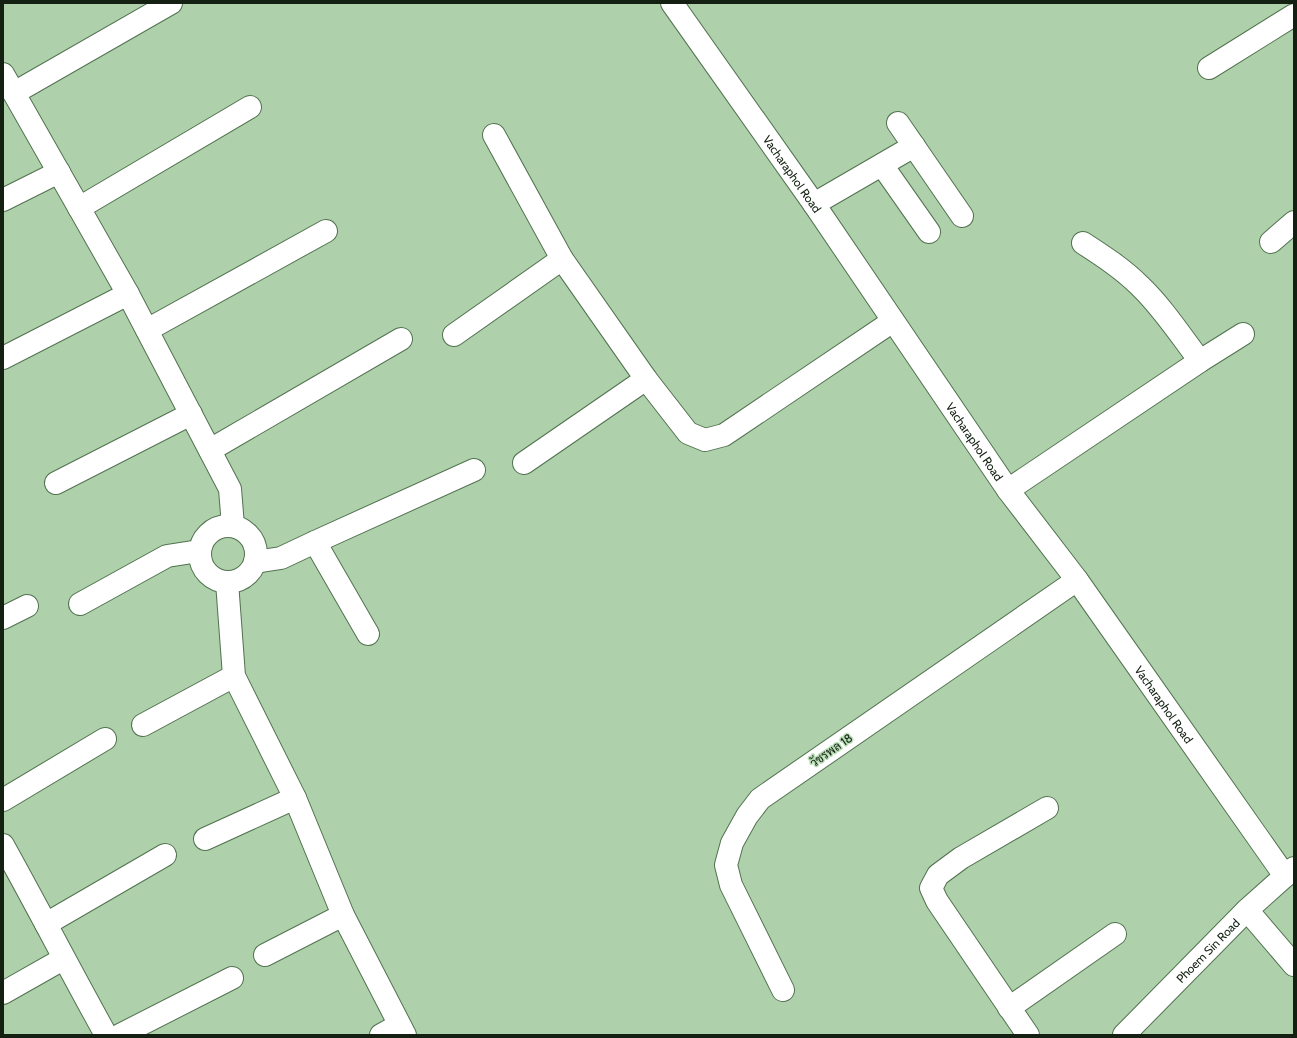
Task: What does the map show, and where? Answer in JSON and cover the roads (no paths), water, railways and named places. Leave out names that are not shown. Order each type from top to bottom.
[{"type":"street","points":[[14,93],[171,3]]},
{"type":"street","name":"Vacharaphol Road","points":[[672,3],[814,204],[1008,490],[1077,580],[1289,872]]},
{"type":"street","points":[[1209,68],[1294,15]]},
{"type":"street","points":[[3,74],[128,294],[230,489],[233,526]]},
{"type":"street","points":[[79,208],[250,107]]},
{"type":"street","points":[[898,123],[962,216]]},
{"type":"street","points":[[494,135],[562,259],[646,379],[688,433],[705,440],[724,435],[893,321]]},
{"type":"street","points":[[814,204],[914,146]]},
{"type":"street","points":[[882,165],[929,232]]},
{"type":"street","points":[[3,200],[59,172]]},
{"type":"street","points":[[1271,242],[1294,222]]},
{"type":"street","points":[[147,330],[326,231]]},
{"type":"street","points":[[1084,243],[1116,265],[1140,286],[1155,302],[1200,361]]},
{"type":"street","points":[[454,335],[562,259]]},
{"type":"street","points":[[3,358],[128,294]]},
{"type":"street","points":[[1008,490],[1200,361],[1243,334]]},
{"type":"street","points":[[210,450],[401,339]]},
{"type":"street","points":[[524,463],[646,379]]},
{"type":"street","points":[[56,483],[191,414]]},
{"type":"street","points":[[255,562],[281,558],[474,470]]},
{"type":"street","points":[[224,526],[233,526],[242,529],[249,535],[254,543],[256,552],[255,562],[251,570],[244,577],[236,581],[218,581],[210,576],[204,569],[200,561],[199,551],[202,542],[207,535],[215,529],[224,526]]},
{"type":"street","points":[[315,542],[368,634]]},
{"type":"street","points":[[80,604],[167,556],[199,551]]},
{"type":"street","name":"วัชรพล 18","points":[[783,990],[731,885],[726,865],[732,843],[747,816],[760,799],[1077,580]]},
{"type":"street","points":[[227,582],[234,676],[295,798],[343,915],[395,1032]]},
{"type":"street","points":[[3,618],[27,606]]},
{"type":"street","points":[[143,725],[234,676]]},
{"type":"street","points":[[3,800],[105,739]]},
{"type":"street","points":[[205,839],[295,798]]},
{"type":"street","points":[[1028,1035],[937,901],[932,888],[938,875],[961,858],[1047,808]]},
{"type":"street","points":[[3,845],[46,924],[63,959],[106,1035]]},
{"type":"street","points":[[46,924],[166,855]]},
{"type":"street","name":"Phoem Sin Road","points":[[1124,1035],[1247,910],[1289,872]]},
{"type":"street","points":[[1247,910],[1294,965]]},
{"type":"street","points":[[265,955],[343,915]]},
{"type":"street","points":[[1009,1008],[1115,934]]},
{"type":"street","points":[[3,993],[63,959]]},
{"type":"street","points":[[120,1035],[232,978]]}]
